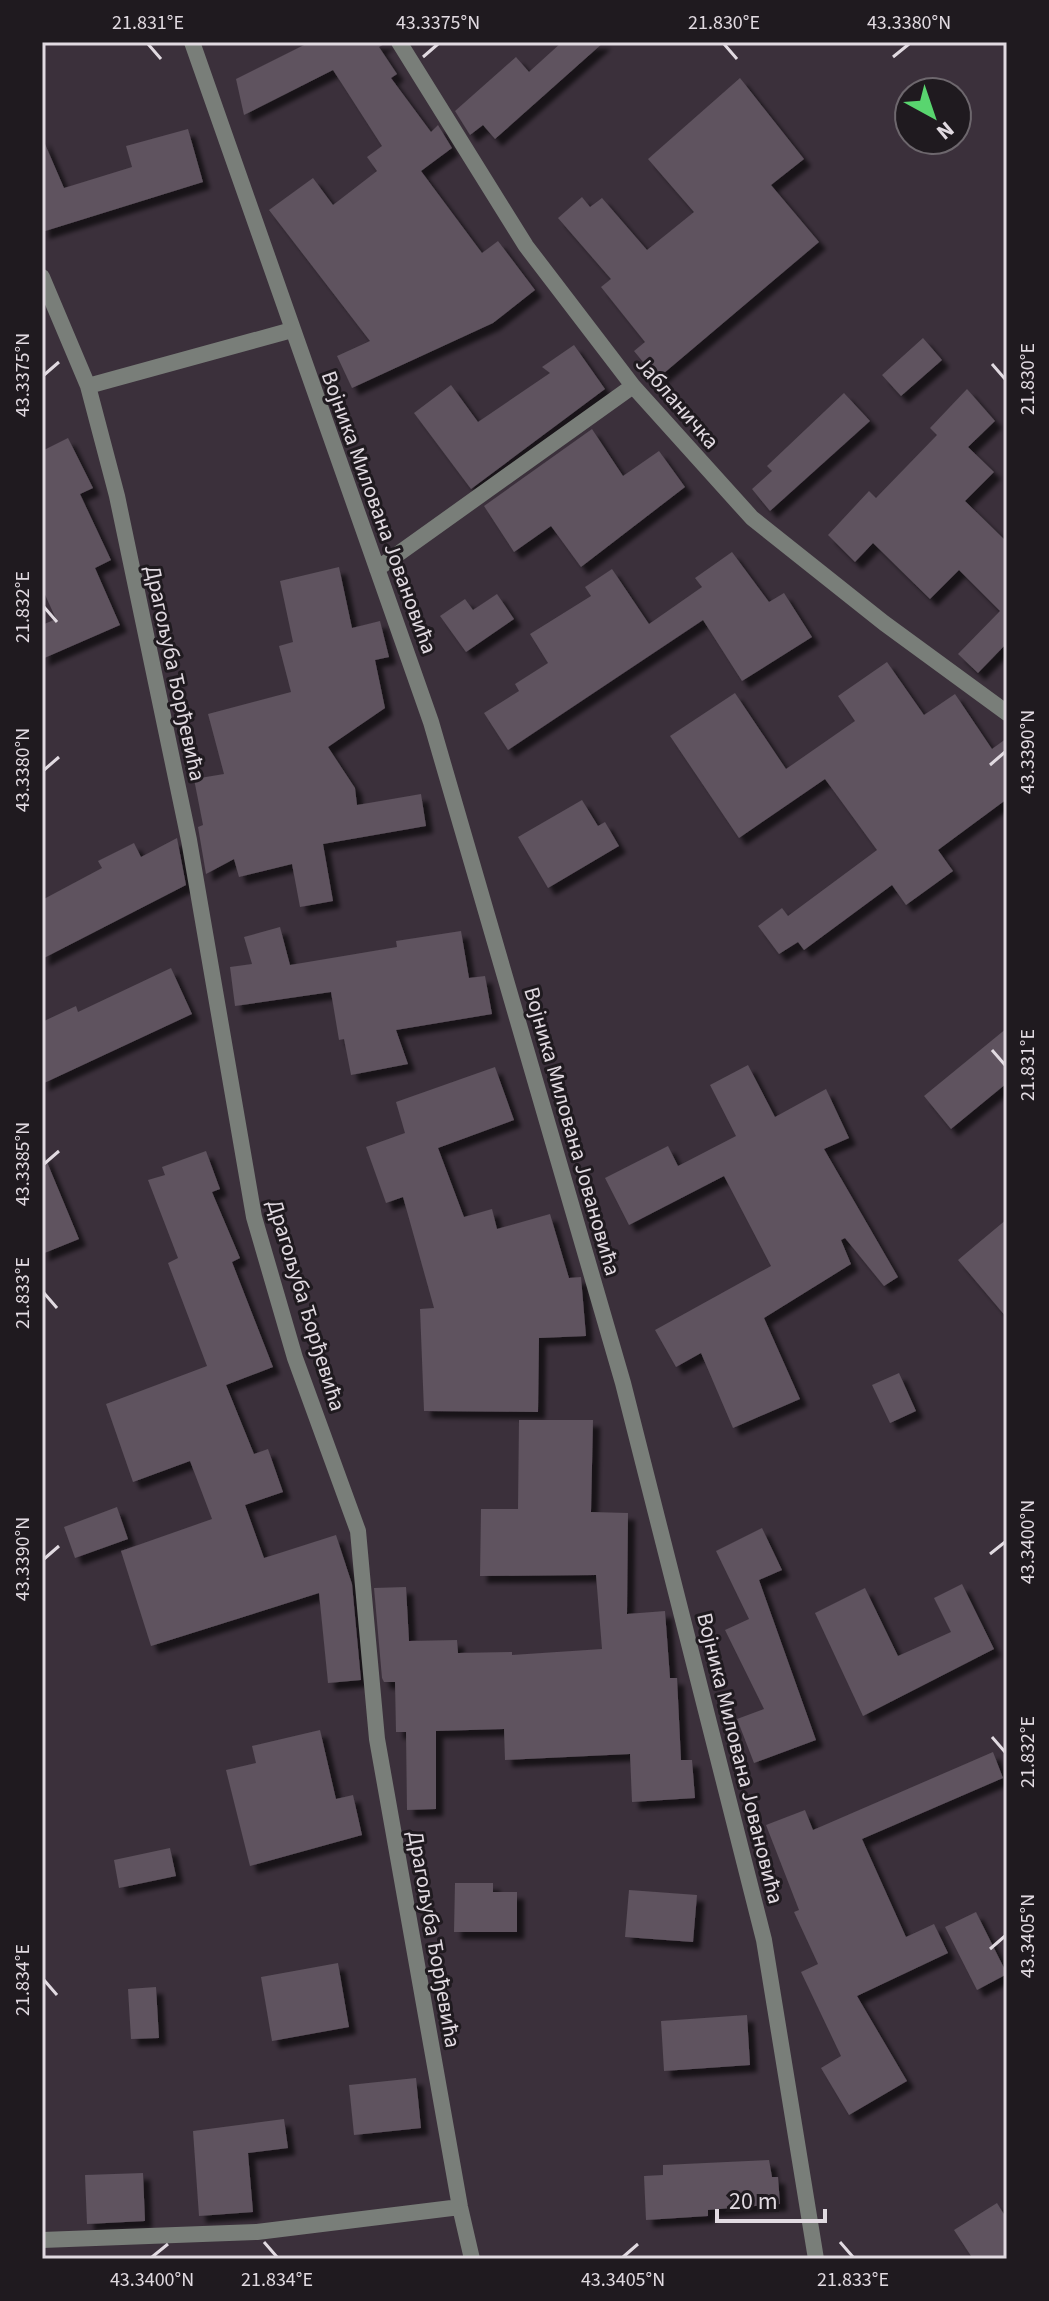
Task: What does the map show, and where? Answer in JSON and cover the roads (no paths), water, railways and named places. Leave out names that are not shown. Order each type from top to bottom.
[{"type":"street","name":"Војника Милована Јовановића","points":[[192,42],[431,722],[623,1383],[764,1940],[816,2259]]},
{"type":"street","name":"Јабланичка","points":[[399,42],[526,246],[633,386],[752,518],[884,623],[1007,713]]},
{"type":"street","name":"Драгољуба Ђорђевића","points":[[42,277],[88,386],[117,496],[189,840],[254,1217],[295,1358],[358,1531],[377,1739],[460,2207],[472,2259]]},
{"type":"street","points":[[88,386],[292,330]]},
{"type":"street","points":[[377,569],[633,386]]},
{"type":"street","points":[[42,2240],[257,2232],[460,2207]]}]
